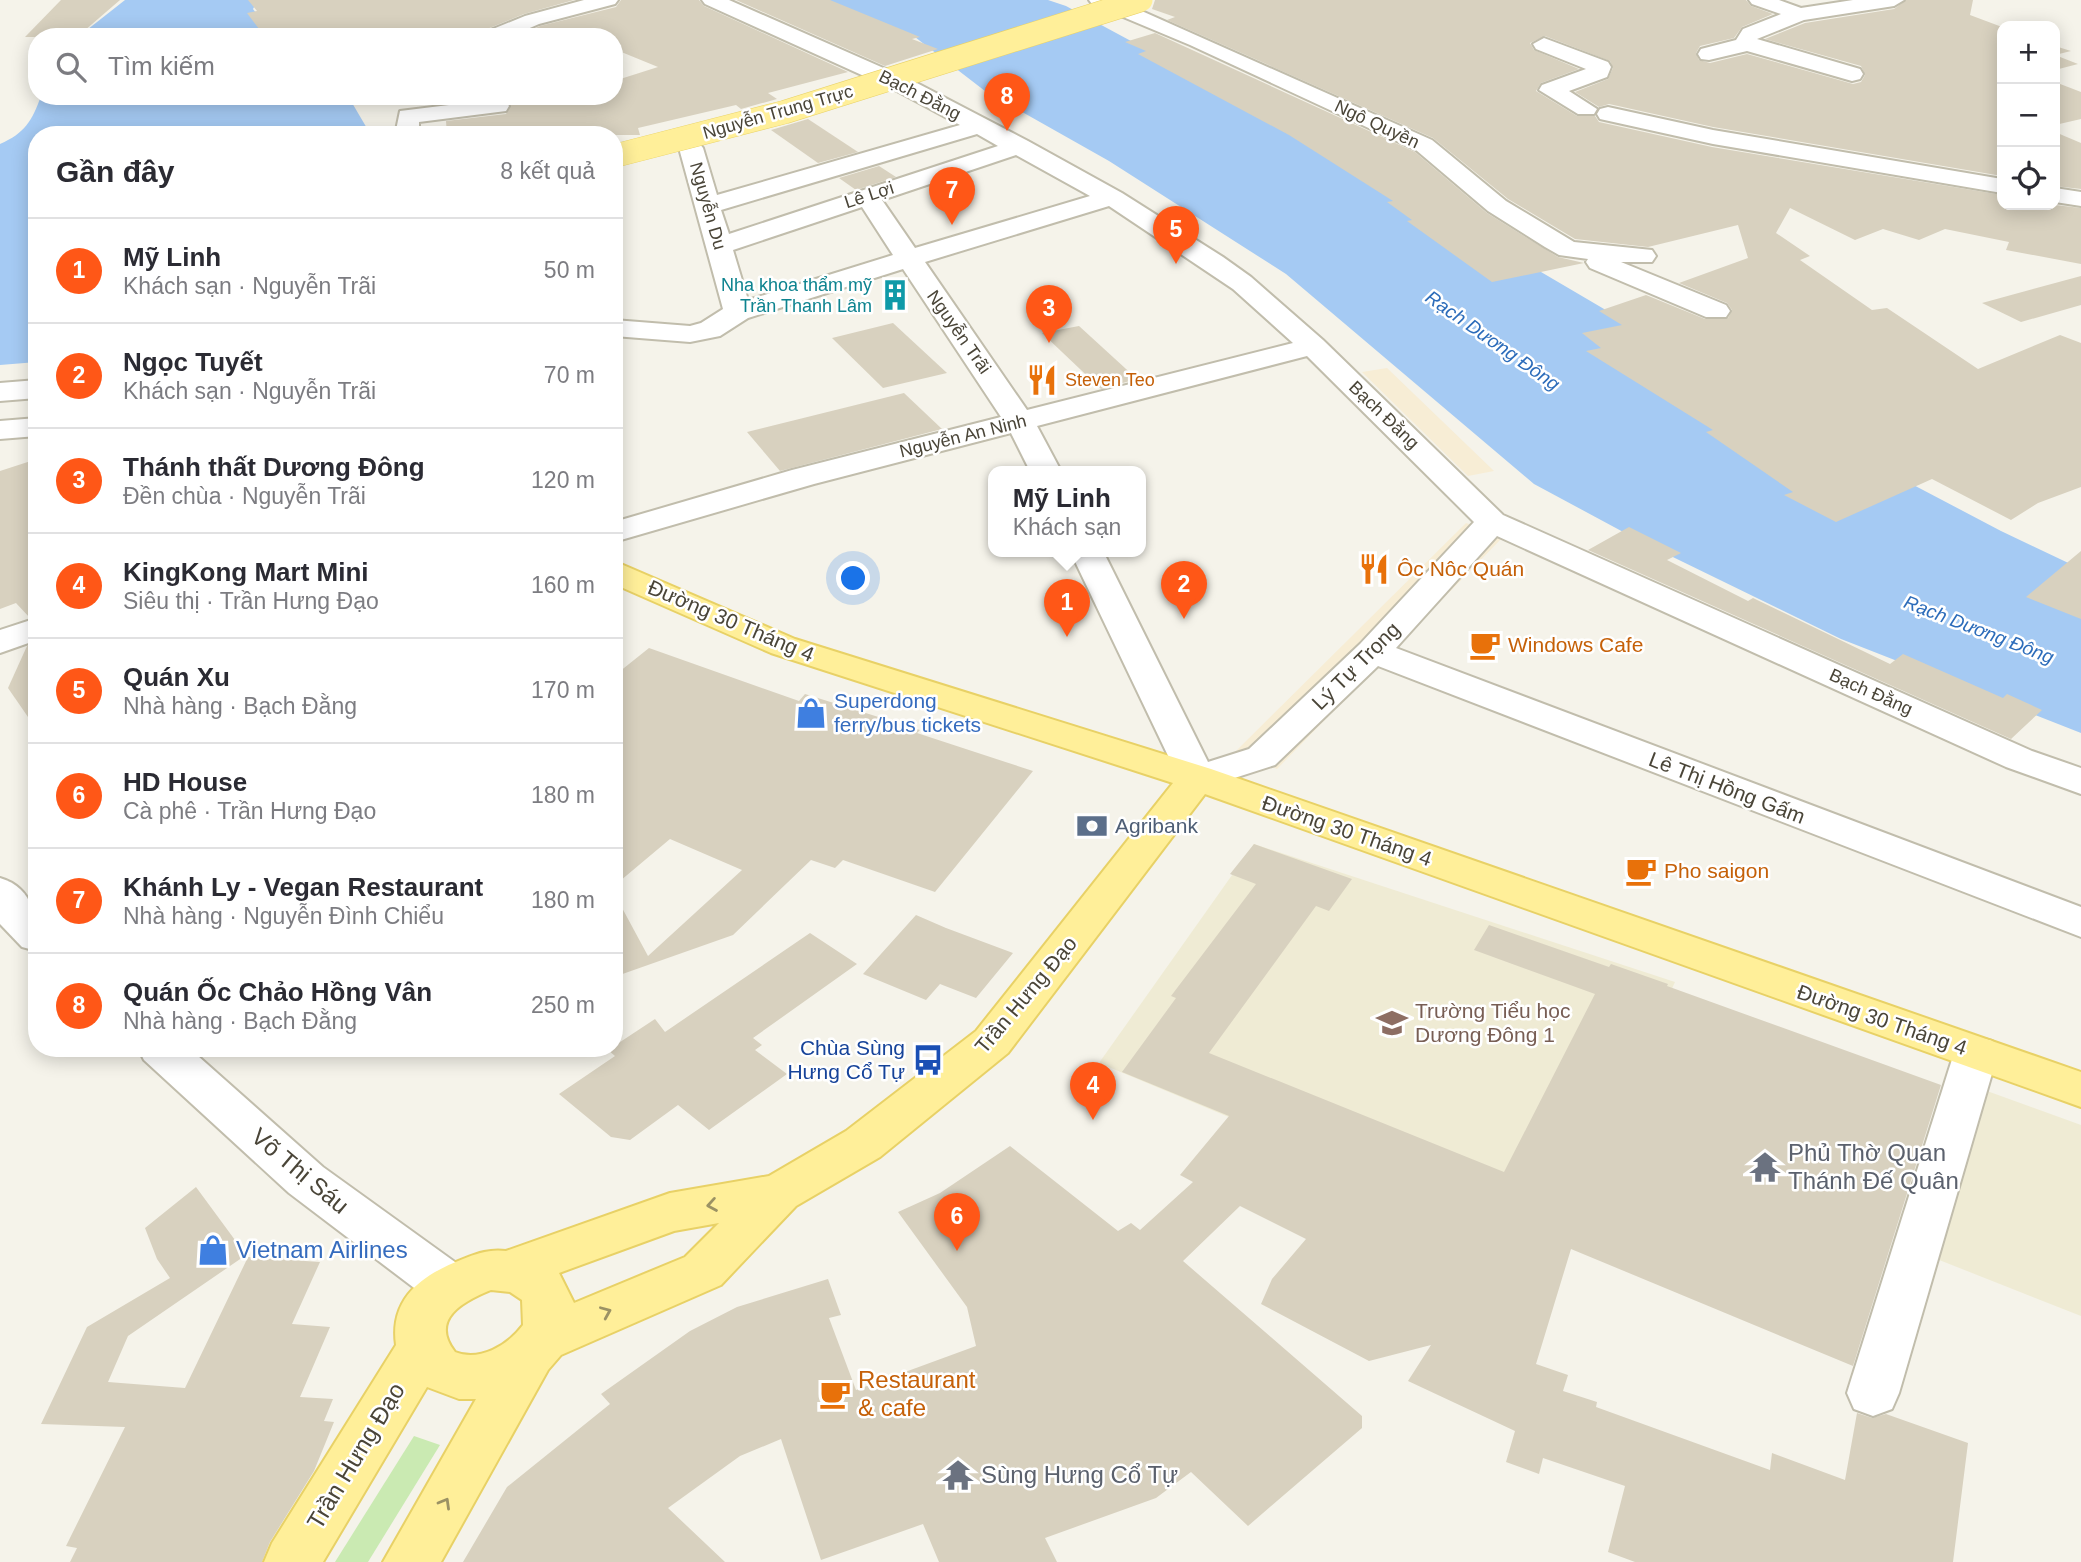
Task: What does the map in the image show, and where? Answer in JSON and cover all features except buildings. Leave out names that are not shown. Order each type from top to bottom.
[{"type":"main road","name":"Nguyễn Trung Trực","points":[[623,154],[785,112],[1143,6]]},
{"type":"main road","name":"Đường 30 Tháng 4","points":[[623,575],[783,646],[1197,778],[2081,1090]]},
{"type":"main road","name":"Trần Hưng Đạo","points":[[536,1347],[703,1271],[779,1194],[863,1144],[992,1042],[1197,778]]},
{"type":"main road","name":"Trần Hưng Đạo","points":[[510,1270],[670,1212],[779,1194]]},
{"type":"main road","points":[[411,1562],[536,1347],[551,1321],[550,1303],[543,1287],[529,1276],[510,1270],[467,1275],[448,1285],[432,1299],[422,1316],[418,1333],[421,1350],[431,1364],[446,1373],[466,1378],[488,1376],[510,1368],[536,1347]]},
{"type":"main road","name":"Trần Hưng Đạo","points":[[292,1562],[421,1350]]},
{"type":"street","points":[[512,28],[532,20],[608,0]]},
{"type":"street","name":"Bạch Đằng","points":[[712,0],[905,86],[1020,146],[1113,198],[1242,283],[1313,346],[1492,522],[2018,758],[2081,782]]},
{"type":"street","points":[[1759,0],[1800,14]]},
{"type":"street","points":[[1747,44],[1746,39],[1750,33],[1800,14],[1894,0]]},
{"type":"street","name":"Ngô Quyền","points":[[1104,1],[1143,6],[1424,145],[1497,206],[1568,248],[1643,256]]},
{"type":"street","points":[[1544,44],[1600,68],[1599,72],[1550,90],[1597,111],[1713,137],[1997,185]]},
{"type":"street","points":[[1709,54],[1747,44],[1852,74]]},
{"type":"street","points":[[623,144],[778,103],[877,73]]},
{"type":"street","name":"Nguyễn Trung Trực","points":[[819,112],[905,86]]},
{"type":"street","points":[[407,126],[408,116],[499,109]]},
{"type":"street","points":[[456,111],[456,126]]},
{"type":"street","name":"Nguyễn Du","points":[[738,312],[691,148],[819,112]]},
{"type":"street","name":"Lê Lợi","points":[[708,206],[981,126]]},
{"type":"street","name":"Lê Lợi","points":[[719,246],[1020,146]]},
{"type":"street","points":[[623,165],[691,148]]},
{"type":"street","name":"Nguyễn Trãi","points":[[867,196],[908,261],[1022,421],[1044,466]]},
{"type":"street","points":[[2060,196],[2081,199]]},
{"type":"street","points":[[623,329],[690,334],[710,330],[738,312],[1077,206],[1113,198]]},
{"type":"street","points":[[1568,248],[1716,312]]},
{"type":"street","name":"Nguyễn An Ninh","points":[[623,529],[803,477],[1313,346]]},
{"type":"street","points":[[0,392],[28,390]]},
{"type":"street","points":[[0,430],[28,428]]},
{"type":"street","name":"Lý Tự Trọng","points":[[1197,778],[1262,757],[1373,652],[1492,522]]},
{"type":"street","points":[[1089,557],[1197,778]]},
{"type":"street","points":[[0,642],[28,631]]},
{"type":"street","name":"Lê Thị Hồng Gấm","points":[[1373,652],[2081,923]]},
{"type":"street","points":[[0,892],[28,929]]},
{"type":"street","points":[[1872,1393],[1976,1053]]},
{"type":"street","name":"Võ Thị Sáu","points":[[169,1057],[306,1180],[448,1285]]},
{"type":"shaded area","points":[[1387,368],[1494,471],[1468,476],[1362,372]]},
{"type":"shaded area","points":[[1466,523],[1504,536],[1277,769],[1235,752]]},
{"type":"shaded area","name":"Trường Tiểu học Dương Đông 1","points":[[1254,844],[1675,982],[1550,1251],[1099,1063]]},
{"type":"shaded area","points":[[1976,1087],[2081,1125],[2081,1316],[1924,1254]]},
{"type":"green space","points":[[414,1436],[440,1445],[368,1562],[335,1562]]},
{"type":"water","points":[[125,0],[258,0],[253,9],[268,28],[89,28]]},
{"type":"water","name":"Rạch Dương Đông","points":[[818,0],[1048,0],[1066,6],[1335,151],[1633,326],[1712,379],[2001,531],[2081,569],[2081,733],[1841,639],[1640,541],[1534,484],[1286,274],[1109,161],[985,91],[911,34]]},
{"type":"water","points":[[37,105],[353,105],[366,126],[28,126],[28,363],[0,365],[0,144],[27,125]]},
{"type":"place","name":"Quán Ốc Chảo Hồng Vân","points":[[1007,131]]},
{"type":"place","name":"Khánh Ly - Vegan Restaurant","points":[[952,225]]},
{"type":"place","name":"Quán Xu","points":[[1176,264]]},
{"type":"place","name":"Nha khoa thẩm mỹ Trần Thanh Lâm","points":[[895,295]]},
{"type":"place","name":"Thánh thất Dương Đông","points":[[1049,343]]},
{"type":"place","name":"Steven Teo","points":[[1042,380]]},
{"type":"place","name":"Ôc Nôc Quán","points":[[1374,569]]},
{"type":"place","name":"Ngọc Tuyết","points":[[1184,619]]},
{"type":"place","name":"Mỹ Linh","points":[[1067,637]]},
{"type":"place","name":"Windows Cafe","points":[[1485,645]]},
{"type":"place","name":"Superdong ferry/bus tickets","points":[[811,713]]},
{"type":"place","name":"Agribank","points":[[1092,826]]},
{"type":"place","name":"Pho saigon","points":[[1641,871]]},
{"type":"place","name":"Trường Tiểu học Dương Đông 1","points":[[1392,1023]]},
{"type":"place","name":"Chùa Sùng Hưng Cổ Tự","points":[[928,1060]]},
{"type":"place","name":"KingKong Mart Mini","points":[[1093,1120]]},
{"type":"place","name":"Phủ Thờ Quan Thánh Đế Quân","points":[[1765,1167]]},
{"type":"place","name":"Vietnam Airlines","points":[[213,1250]]},
{"type":"place","name":"HD House","points":[[957,1251]]},
{"type":"place","name":"Restaurant & cafe","points":[[835,1394]]},
{"type":"place","name":"Sùng Hưng Cổ Tự","points":[[958,1475]]}]
